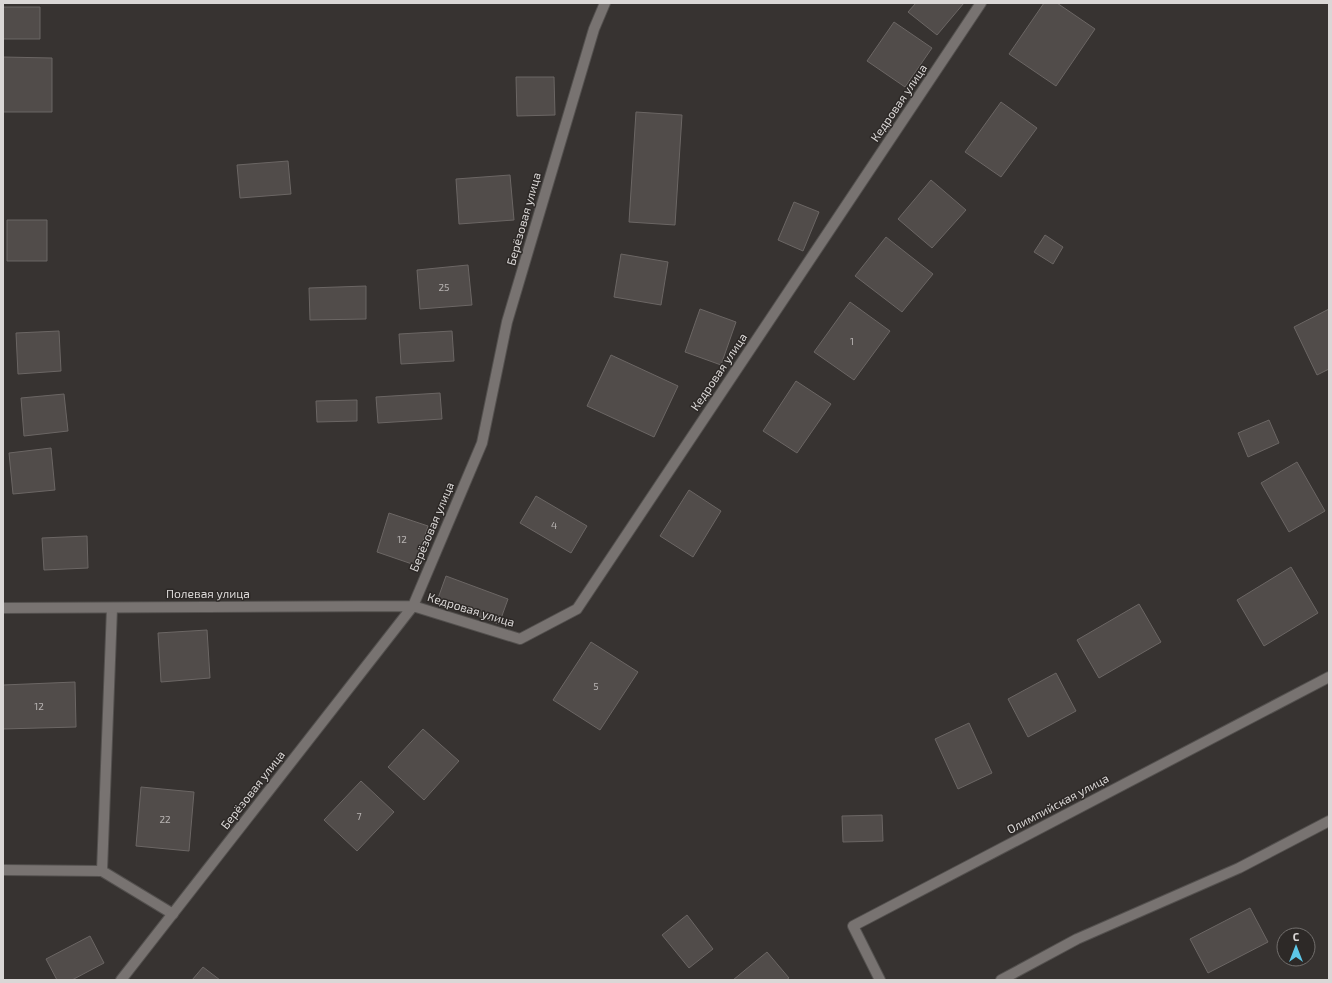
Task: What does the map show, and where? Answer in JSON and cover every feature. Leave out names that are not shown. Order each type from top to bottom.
[{"type":"street","name":"Берёзовая улица","points":[[121,980],[413,606],[482,443],[508,322],[594,29],[605,3]]},
{"type":"street","name":"Кедровая улица","points":[[413,606],[520,639],[577,609],[981,3]]},
{"type":"street","name":"Полевая улица","points":[[3,608],[413,606]]},
{"type":"street","points":[[102,871],[112,608]]},
{"type":"street","name":"Олимпийская улица","points":[[880,980],[853,926],[1329,678]]},
{"type":"street","points":[[1001,980],[1077,939],[1239,868],[1329,821]]},
{"type":"street","points":[[3,870],[102,871],[172,914]]},
{"type":"building","points":[[916,3],[964,3],[937,35],[908,12]]},
{"type":"building","points":[[1044,3],[1057,3],[1095,29],[1056,86],[1009,54]]},
{"type":"building","points":[[3,7],[40,7],[40,39],[3,39]]},
{"type":"building","points":[[894,22],[932,48],[905,87],[867,61]]},
{"type":"building","points":[[3,57],[52,58],[52,112],[3,112]]},
{"type":"building","points":[[516,77],[554,77],[555,115],[517,116]]},
{"type":"building","points":[[1001,102],[1037,128],[1001,177],[965,152]]},
{"type":"building","points":[[636,112],[682,115],[675,225],[629,222]]},
{"type":"building","points":[[288,161],[291,194],[240,198],[237,165]]},
{"type":"building","points":[[510,175],[514,220],[459,224],[456,179]]},
{"type":"building","points":[[931,180],[966,210],[932,248],[898,219]]},
{"type":"building","points":[[794,202],[819,212],[803,251],[778,240]]},
{"type":"building","points":[[7,220],[47,220],[47,261],[7,261]]},
{"type":"building","points":[[1045,235],[1063,247],[1053,264],[1034,252]]},
{"type":"building","points":[[886,237],[933,274],[902,312],[855,276]]},
{"type":"building","points":[[621,254],[668,262],[661,305],[614,297]]},
{"type":"building","points":[[468,265],[472,305],[420,309],[417,270]]},
{"type":"building","points":[[366,286],[366,319],[310,320],[309,288]]},
{"type":"building","points":[[850,302],[890,331],[854,380],[814,352]]},
{"type":"building","points":[[700,309],[736,322],[721,365],[685,352]]},
{"type":"building","points":[[1329,309],[1329,369],[1317,375],[1294,327]]},
{"type":"building","points":[[59,331],[61,371],[18,374],[16,333]]},
{"type":"building","points":[[452,331],[454,361],[401,364],[399,334]]},
{"type":"building","points":[[611,355],[678,386],[654,437],[587,406]]},
{"type":"building","points":[[796,381],[831,404],[797,453],[763,431]]},
{"type":"building","points":[[440,393],[442,419],[378,423],[376,397]]},
{"type":"building","points":[[64,394],[68,431],[24,436],[21,398]]},
{"type":"building","points":[[357,400],[357,421],[317,422],[316,401]]},
{"type":"building","points":[[1269,420],[1279,443],[1248,457],[1238,433]]},
{"type":"building","points":[[51,448],[55,490],[13,494],[9,453]]},
{"type":"building","points":[[1297,462],[1325,511],[1289,532],[1261,483]]},
{"type":"building","points":[[689,490],[721,511],[693,557],[660,536]]},
{"type":"building","points":[[536,496],[587,526],[571,553],[520,523]]},
{"type":"building","points":[[389,513],[428,526],[415,565],[377,552]]},
{"type":"building","points":[[87,536],[88,568],[44,570],[42,538]]},
{"type":"building","points":[[1291,567],[1318,613],[1264,646],[1237,600]]},
{"type":"building","points":[[446,576],[508,599],[499,624],[437,601]]},
{"type":"building","points":[[1139,604],[1161,642],[1099,678],[1077,640]]},
{"type":"building","points":[[207,630],[210,678],[161,682],[158,633]]},
{"type":"building","points":[[591,642],[638,672],[600,730],[553,700]]},
{"type":"building","points":[[1056,673],[1076,711],[1028,737],[1008,699]]},
{"type":"building","points":[[75,682],[76,727],[3,729],[3,685]]},
{"type":"building","points":[[969,723],[992,773],[958,789],[935,739]]},
{"type":"building","points":[[423,729],[459,761],[424,800],[388,767]]},
{"type":"building","points":[[361,781],[394,812],[357,851],[324,820]]},
{"type":"building","points":[[141,787],[194,792],[189,851],[136,846]]},
{"type":"building","points":[[882,815],[883,841],[843,842],[842,816]]},
{"type":"building","points":[[1250,908],[1268,942],[1208,973],[1190,939]]},
{"type":"building","points":[[687,915],[713,949],[689,968],[662,935]]},
{"type":"building","points":[[90,936],[104,963],[72,980],[57,980],[46,959]]},
{"type":"building","points":[[767,952],[789,978],[786,980],[733,980]]},
{"type":"building","points":[[203,967],[220,980],[192,980]]}]
